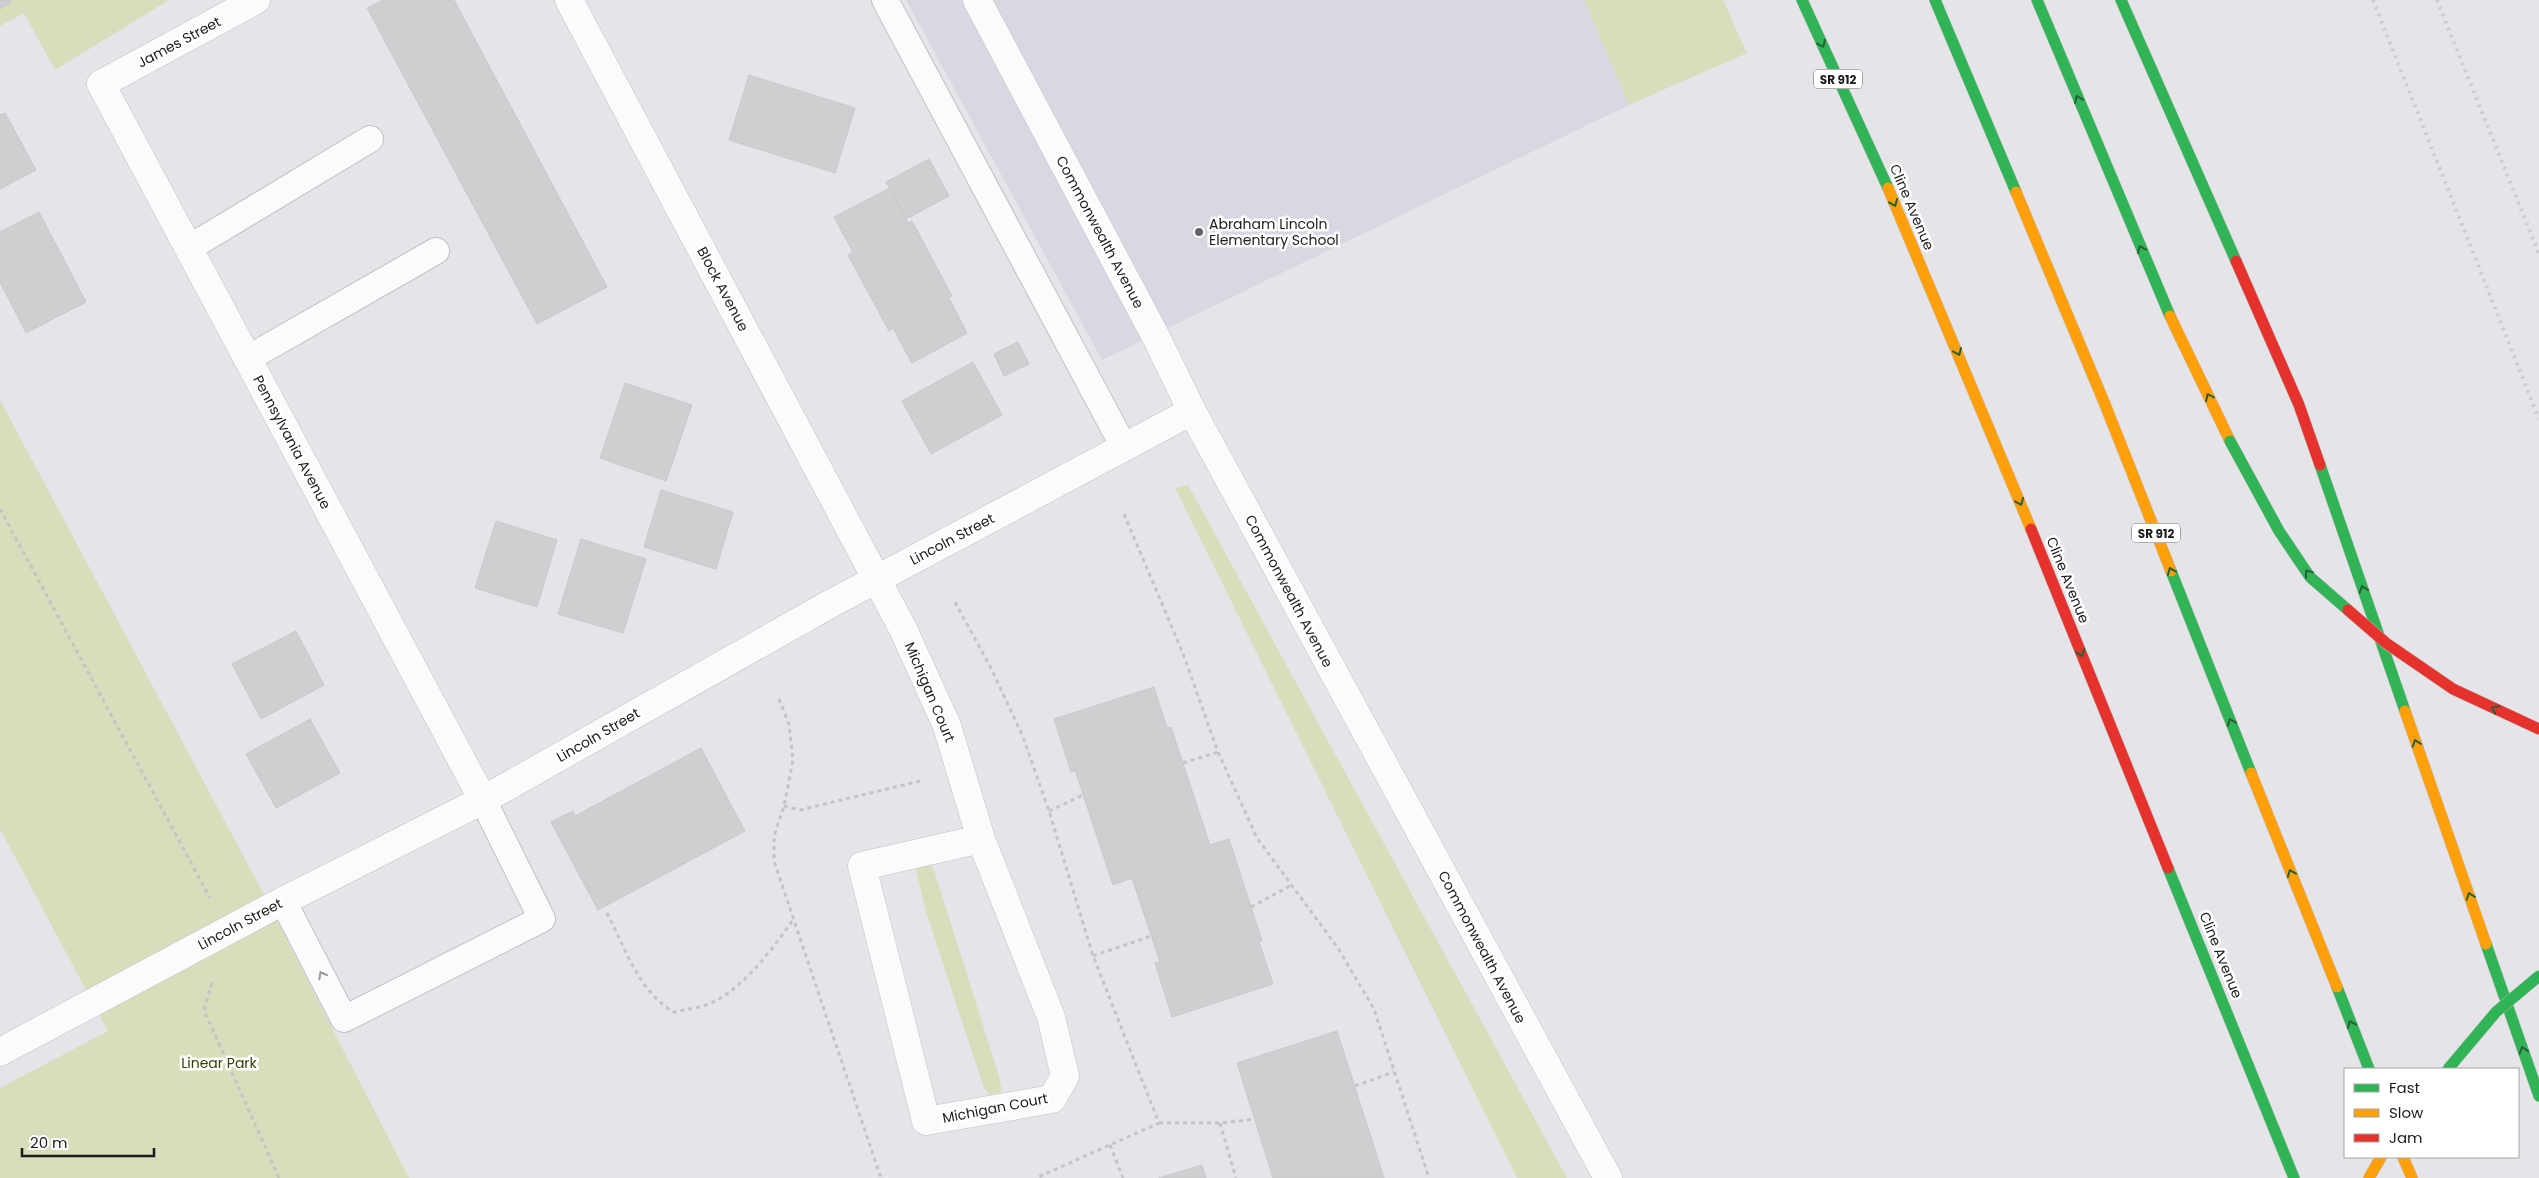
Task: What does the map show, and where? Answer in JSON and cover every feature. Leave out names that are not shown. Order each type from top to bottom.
[{"type":"highway","name":"Cline Avenue","points":[[1802,0],[1875,158],[1983,411],[2294,1178]]},
{"type":"highway","name":"SR 912","points":[[1935,0],[2104,402],[2369,1068]]},
{"type":"highway","points":[[2036,0],[2165,305],[2230,441],[2279,531],[2310,577],[2386,643],[2453,689],[2539,730]]},
{"type":"highway","points":[[2121,0],[2299,405],[2539,1096]]},
{"type":"highway","points":[[2449,1068],[2496,1012],[2539,976]]},
{"type":"highway","points":[[2369,1178],[2380,1158]]},
{"type":"highway","points":[[2403,1158],[2412,1178]]},
{"type":"street","name":"James Street","points":[[101,84],[256,0]]},
{"type":"street","name":"Block Avenue","points":[[569,0],[877,578]]},
{"type":"street","name":"Commonwealth Avenue","points":[[977,0],[1156,338],[1192,411],[1608,1178]]},
{"type":"street","name":"Pennsylvania Avenue","points":[[101,84],[483,800]]},
{"type":"street","name":"Lincoln Street","points":[[0,1052],[227,930],[483,800],[877,578],[1192,411]]},
{"type":"street","name":"Michigan Court","points":[[877,578],[947,726],[981,839],[1051,1017],[1065,1076],[1052,1099],[926,1121],[862,866],[981,839]]},
{"type":"lane","points":[[885,0],[1124,447]]},
{"type":"lane","points":[[189,248],[370,139]]},
{"type":"lane","points":[[247,359],[436,251]]},
{"type":"lane","points":[[283,901],[344,1018],[542,919],[483,800]]},
{"type":"path","points":[[0,509],[227,930],[204,1010],[279,1178]]},
{"type":"path","points":[[1124,514],[1182,651],[1218,752],[1257,838],[1338,948],[1374,1009],[1428,1178]]},
{"type":"path","points":[[955,602],[992,670],[1023,737],[1049,811],[1093,956],[1159,1123]]},
{"type":"path","points":[[779,699],[789,724],[793,760],[784,806],[774,836],[774,861],[880,1178]]},
{"type":"path","points":[[1183,763],[1218,752]]},
{"type":"path","points":[[784,806],[800,810],[931,779]]},
{"type":"path","points":[[1049,811],[1083,795]]},
{"type":"path","points":[[1251,907],[1292,885]]},
{"type":"path","points":[[607,913],[647,990],[659,1004],[674,1012],[719,1000],[745,978],[776,945],[794,919]]},
{"type":"path","points":[[1093,956],[1151,936]]},
{"type":"path","points":[[1356,1086],[1394,1072]]},
{"type":"path","points":[[1036,1178],[1159,1123],[1220,1123],[1255,1119]]},
{"type":"path","points":[[1220,1123],[1236,1178]]},
{"type":"path","points":[[1110,1145],[1123,1178]]},
{"type":"shaded area","name":"Abraham Lincoln Elementary School","points":[[906,0],[1584,0],[1629,105],[1102,360]]},
{"type":"green space","points":[[0,0],[169,0],[55,70],[24,13],[0,26]]},
{"type":"green space","points":[[1584,0],[1723,0],[1747,53],[1629,105]]},
{"type":"green space","name":"Linear Park","points":[[0,400],[253,874],[409,1178],[0,1178],[0,1088],[108,1031],[0,829]]},
{"type":"green space","points":[[1188,485],[1567,1178],[1517,1178],[1175,488]]},
{"type":"green space","points":[[930,864],[934,870],[999,1076],[1002,1092],[990,1095],[984,1088],[926,912],[916,870],[917,867]]},
{"type":"building","points":[[0,0],[9,0],[11,3],[0,9]]},
{"type":"building","points":[[383,0],[454,0],[607,287],[537,324],[367,8]]},
{"type":"building","points":[[749,75],[855,108],[835,173],[729,140]]},
{"type":"building","points":[[5,113],[36,170],[0,189],[0,115]]},
{"type":"building","points":[[929,159],[949,196],[906,219],[886,182]]},
{"type":"building","points":[[890,188],[908,223],[912,221],[952,296],[949,298],[967,333],[912,363],[893,328],[889,331],[848,255],[853,252],[834,217]]},
{"type":"building","points":[[39,212],[86,302],[26,333],[0,282],[0,232]]},
{"type":"building","points":[[1018,342],[1029,364],[1004,376],[994,354]]},
{"type":"building","points":[[973,362],[1002,415],[931,454],[902,401]]},
{"type":"building","points":[[625,383],[692,405],[666,481],[600,458]]},
{"type":"building","points":[[661,490],[733,512],[716,569],[644,547]]},
{"type":"building","points":[[496,521],[557,540],[537,607],[475,588]]},
{"type":"building","points":[[581,539],[646,559],[623,633],[558,614]]},
{"type":"building","points":[[296,631],[324,685],[261,719],[232,664]]},
{"type":"building","points":[[1154,687],[1167,728],[1171,727],[1210,845],[1229,839],[1262,941],[1259,942],[1273,984],[1172,1017],[1155,963],[1160,962],[1132,878],[1113,885],[1075,770],[1071,772],[1054,719]]},
{"type":"building","points":[[310,719],[340,773],[276,808],[246,754]]},
{"type":"building","points":[[701,748],[745,831],[598,910],[551,822],[573,811],[575,816]]},
{"type":"building","points":[[1337,1031],[1384,1178],[1273,1178],[1237,1063]]},
{"type":"building","points":[[1202,1165],[1206,1178],[1159,1178]]},
{"type":"railway","points":[[2373,0],[2539,419]]},
{"type":"railway","points":[[2437,0],[2539,254]]},
{"type":"traffic: fast","points":[[1802,0],[1888,188]]},
{"type":"traffic: fast","points":[[1935,0],[2016,192]]},
{"type":"traffic: fast","points":[[2037,0],[2170,316]]},
{"type":"traffic: fast","points":[[2121,0],[2236,261]]},
{"type":"traffic: fast","points":[[2230,441],[2279,531],[2310,577],[2348,610]]},
{"type":"traffic: fast","points":[[2320,465],[2405,711]]},
{"type":"traffic: fast","points":[[2171,571],[2251,773]]},
{"type":"traffic: fast","points":[[2168,868],[2294,1178]]},
{"type":"traffic: fast","points":[[2486,944],[2539,1096]]},
{"type":"traffic: fast","points":[[2449,1068],[2496,1012],[2539,976]]},
{"type":"traffic: fast","points":[[2337,987],[2369,1068]]},
{"type":"traffic: slow","points":[[1888,188],[2031,529]]},
{"type":"traffic: slow","points":[[2016,192],[2104,402],[2171,571]]},
{"type":"traffic: slow","points":[[2170,316],[2230,441]]},
{"type":"traffic: slow","points":[[2405,711],[2486,944]]},
{"type":"traffic: slow","points":[[2251,773],[2337,987]]},
{"type":"traffic: slow","points":[[2369,1178],[2380,1158]]},
{"type":"traffic: slow","points":[[2403,1158],[2412,1178]]},
{"type":"traffic: jam","points":[[2236,261],[2299,405],[2320,465]]},
{"type":"traffic: jam","points":[[2031,529],[2168,868]]},
{"type":"traffic: jam","points":[[2348,610],[2386,643],[2453,689],[2539,729]]},
{"type":"place","name":"Abraham Lincoln Elementary School","points":[[1199,232]]}]
